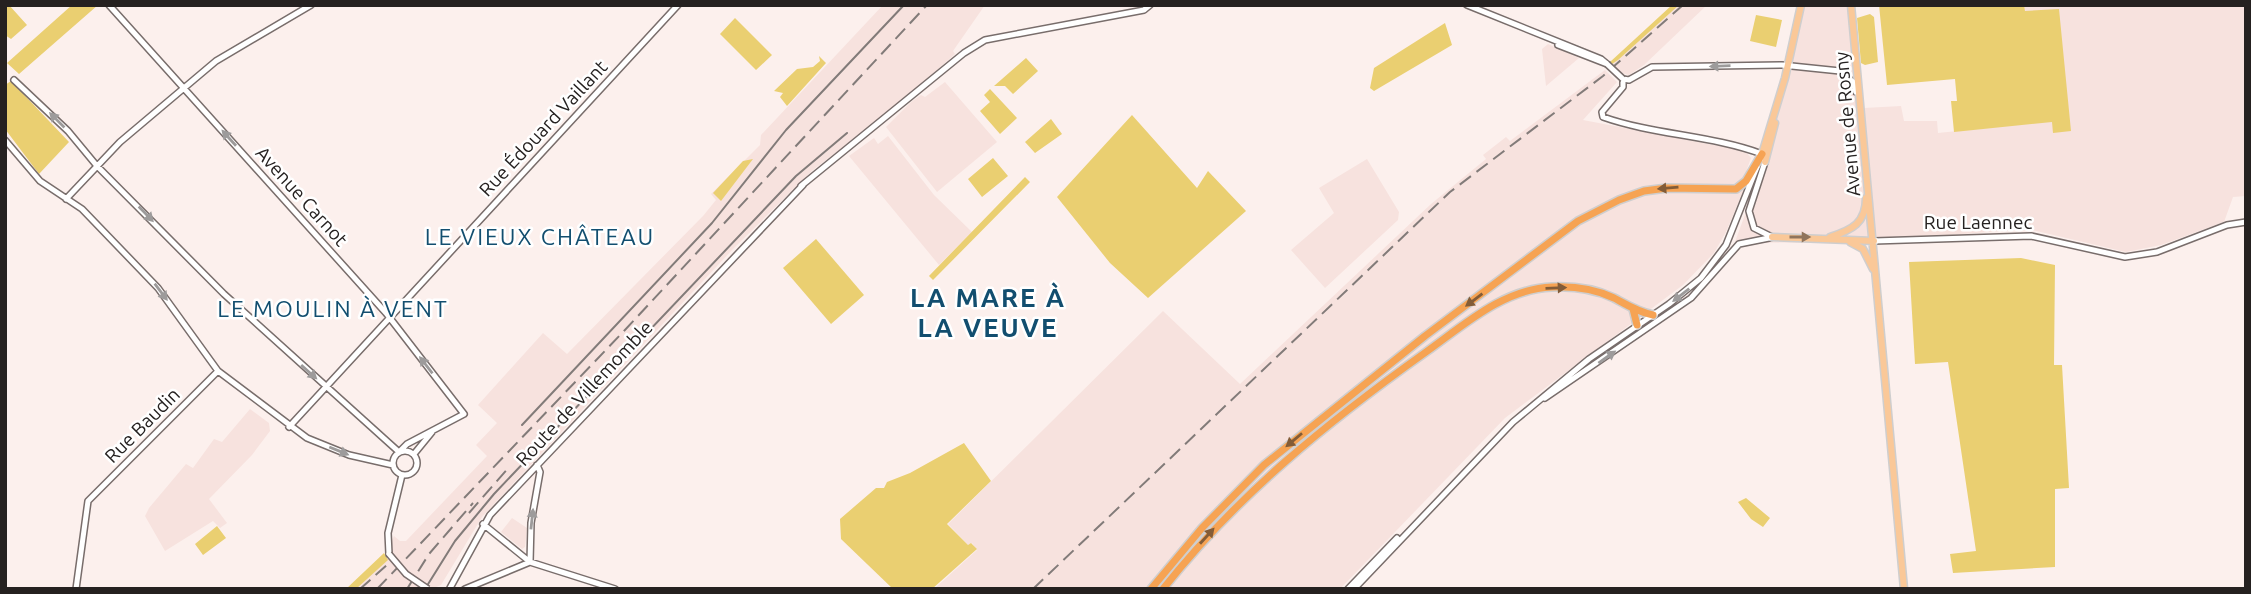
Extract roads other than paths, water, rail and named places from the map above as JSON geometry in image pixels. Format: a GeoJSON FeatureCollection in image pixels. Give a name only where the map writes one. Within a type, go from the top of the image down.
{"type":"FeatureCollection","features":[{"type":"Feature","properties":{"kind":"highway"},"geometry":{"type":"LineString","coordinates":[[1152,589],[1202,528],[1264,465],[1425,336],[1578,221],[1619,200],[1644,191],[1667,188],[1736,189],[1746,181],[1762,154]]}},
{"type":"Feature","properties":{"kind":"highway"},"geometry":{"type":"LineString","coordinates":[[1163,589],[1210,533],[1277,467],[1391,377],[1491,307],[1530,290],[1551,287],[1595,291],[1633,309],[1653,315]]}},
{"type":"Feature","properties":{"kind":"highway"},"geometry":{"type":"LineString","coordinates":[[1633,309],[1637,325]]}},
{"type":"Feature","properties":{"kind":"main road"},"geometry":{"type":"LineString","coordinates":[[1762,154],[1785,78],[1801,5]]}},
{"type":"Feature","properties":{"kind":"main road","name":"Avenue de Rosny"},"geometry":{"type":"LineString","coordinates":[[1851,5],[1904,589]]}},
{"type":"Feature","properties":{"kind":"main road"},"geometry":{"type":"LineString","coordinates":[[1765,162],[1782,96],[1781,90]]}},
{"type":"Feature","properties":{"kind":"main road","name":"Rue Laennec"},"geometry":{"type":"LineString","coordinates":[[1828,237],[1853,229],[1863,215],[1866,173]]}},
{"type":"Feature","properties":{"kind":"main road","name":"Rue Laennec"},"geometry":{"type":"LineString","coordinates":[[1772,237],[1828,237],[1874,241]]}},
{"type":"Feature","properties":{"kind":"main road","name":"Rue Laennec"},"geometry":{"type":"LineString","coordinates":[[1828,237],[1834,241],[1852,242],[1868,255]]}},
{"type":"Feature","properties":{"kind":"main road"},"geometry":{"type":"LineString","coordinates":[[1874,241],[1868,255],[1876,273]]}},
{"type":"Feature","properties":{"kind":"street","name":"Avenue Carnot"},"geometry":{"type":"LineString","coordinates":[[109,5],[389,317],[464,414],[434,430]]}},
{"type":"Feature","properties":{"kind":"street"},"geometry":{"type":"LineString","coordinates":[[66,199],[120,142],[216,61],[311,5]]}},
{"type":"Feature","properties":{"kind":"street","name":"Rue Édouard Vaillant"},"geometry":{"type":"LineString","coordinates":[[289,426],[678,5]]}},
{"type":"Feature","properties":{"kind":"street","name":"Route de Villemomble"},"geometry":{"type":"LineString","coordinates":[[449,589],[483,524],[757,230],[800,191],[803,185],[980,43],[1144,10],[1150,5]]}},
{"type":"Feature","properties":{"kind":"street"},"geometry":{"type":"LineString","coordinates":[[1467,5],[1582,56],[1607,64],[1623,79],[1629,80],[1652,67],[1806,67],[1845,73],[1855,86],[1859,106]]}},
{"type":"Feature","properties":{"kind":"street"},"geometry":{"type":"LineString","coordinates":[[1785,78],[1806,67]]}},
{"type":"Feature","properties":{"kind":"street"},"geometry":{"type":"LineString","coordinates":[[1623,79],[1623,87],[1610,102],[1610,116],[1762,154]]}},
{"type":"Feature","properties":{"kind":"street"},"geometry":{"type":"LineString","coordinates":[[14,80],[68,131],[97,166],[224,295],[399,452],[414,454]]}},
{"type":"Feature","properties":{"kind":"street"},"geometry":{"type":"LineString","coordinates":[[5,139],[40,181],[95,221],[158,288],[218,370],[307,438],[349,455],[393,465],[402,475]]}},
{"type":"Feature","properties":{"kind":"street"},"geometry":{"type":"LineString","coordinates":[[1762,154],[1765,162],[1749,211],[1754,228],[1772,237]]}},
{"type":"Feature","properties":{"kind":"street"},"geometry":{"type":"LineString","coordinates":[[1355,588],[1513,422],[1589,359],[1692,287],[1716,260],[1731,233],[1762,154]]}},
{"type":"Feature","properties":{"kind":"street","name":"Rue Laennec"},"geometry":{"type":"LineString","coordinates":[[1874,241],[2031,236],[2125,257],[2157,252],[2227,225],[2246,222]]}},
{"type":"Feature","properties":{"kind":"street"},"geometry":{"type":"LineString","coordinates":[[1531,407],[1673,312],[1705,286],[1734,248],[1750,240],[1772,237]]}},
{"type":"Feature","properties":{"kind":"street"},"geometry":{"type":"LineString","coordinates":[[1653,315],[1673,312]]}},
{"type":"Feature","properties":{"kind":"street","name":"Rue Baudin"},"geometry":{"type":"LineString","coordinates":[[76,589],[88,501],[218,370]]}},
{"type":"Feature","properties":{"kind":"street"},"geometry":{"type":"LineString","coordinates":[[393,465],[399,452],[407,444],[434,430]]}},
{"type":"Feature","properties":{"kind":"street"},"geometry":{"type":"LineString","coordinates":[[414,454],[434,430]]}},
{"type":"Feature","properties":{"kind":"street"},"geometry":{"type":"LineString","coordinates":[[402,475],[415,470],[417,463],[414,454]]}},
{"type":"Feature","properties":{"kind":"street"},"geometry":{"type":"LineString","coordinates":[[530,562],[531,523],[540,472],[537,465]]}},
{"type":"Feature","properties":{"kind":"street"},"geometry":{"type":"LineString","coordinates":[[402,475],[388,533],[390,554],[406,574],[428,589]]}},
{"type":"Feature","properties":{"kind":"street"},"geometry":{"type":"LineString","coordinates":[[483,524],[530,562],[615,589]]}},
{"type":"Feature","properties":{"kind":"street"},"geometry":{"type":"LineString","coordinates":[[1348,589],[1408,530]]}},
{"type":"Feature","properties":{"kind":"street"},"geometry":{"type":"LineString","coordinates":[[1355,588],[1374,566],[1375,561]]}},
{"type":"Feature","properties":{"kind":"street"},"geometry":{"type":"LineString","coordinates":[[465,589],[530,562]]}},
{"type":"Feature","properties":{"kind":"tram line"},"geometry":{"type":"LineString","coordinates":[[522,425],[712,223],[786,130],[904,5]]}},
{"type":"Feature","properties":{"kind":"tram line"},"geometry":{"type":"LineString","coordinates":[[425,589],[455,541],[494,494],[796,176],[847,133]]}},
{"type":"Feature","properties":{"kind":"railway"},"geometry":{"type":"LineString","coordinates":[[377,589],[624,331],[927,5]]}},
{"type":"Feature","properties":{"kind":"railway"},"geometry":{"type":"LineString","coordinates":[[1033,589],[1450,192],[1603,76],[1683,5]]}},
{"type":"Feature","properties":{"kind":"railway"},"geometry":{"type":"LineString","coordinates":[[469,513],[510,466]]}},
{"type":"Feature","properties":{"kind":"railway"},"geometry":{"type":"LineString","coordinates":[[407,589],[429,554],[473,503]]}},
{"type":"Feature","properties":{"kind":"railway"},"geometry":{"type":"LineString","coordinates":[[360,589],[389,563]]}},
{"type":"Feature","properties":{"kind":"district","name":"LE VIEUX CHÂTEAU"},"geometry":{"type":"Point","coordinates":[540,236]}},
{"type":"Feature","properties":{"kind":"district","name":"LE MOULIN À VENT"},"geometry":{"type":"Point","coordinates":[333,308]}},
{"type":"Feature","properties":{"kind":"district","name":"LA MARE À LA VEUVE"},"geometry":{"type":"Point","coordinates":[988,312]}}]}
